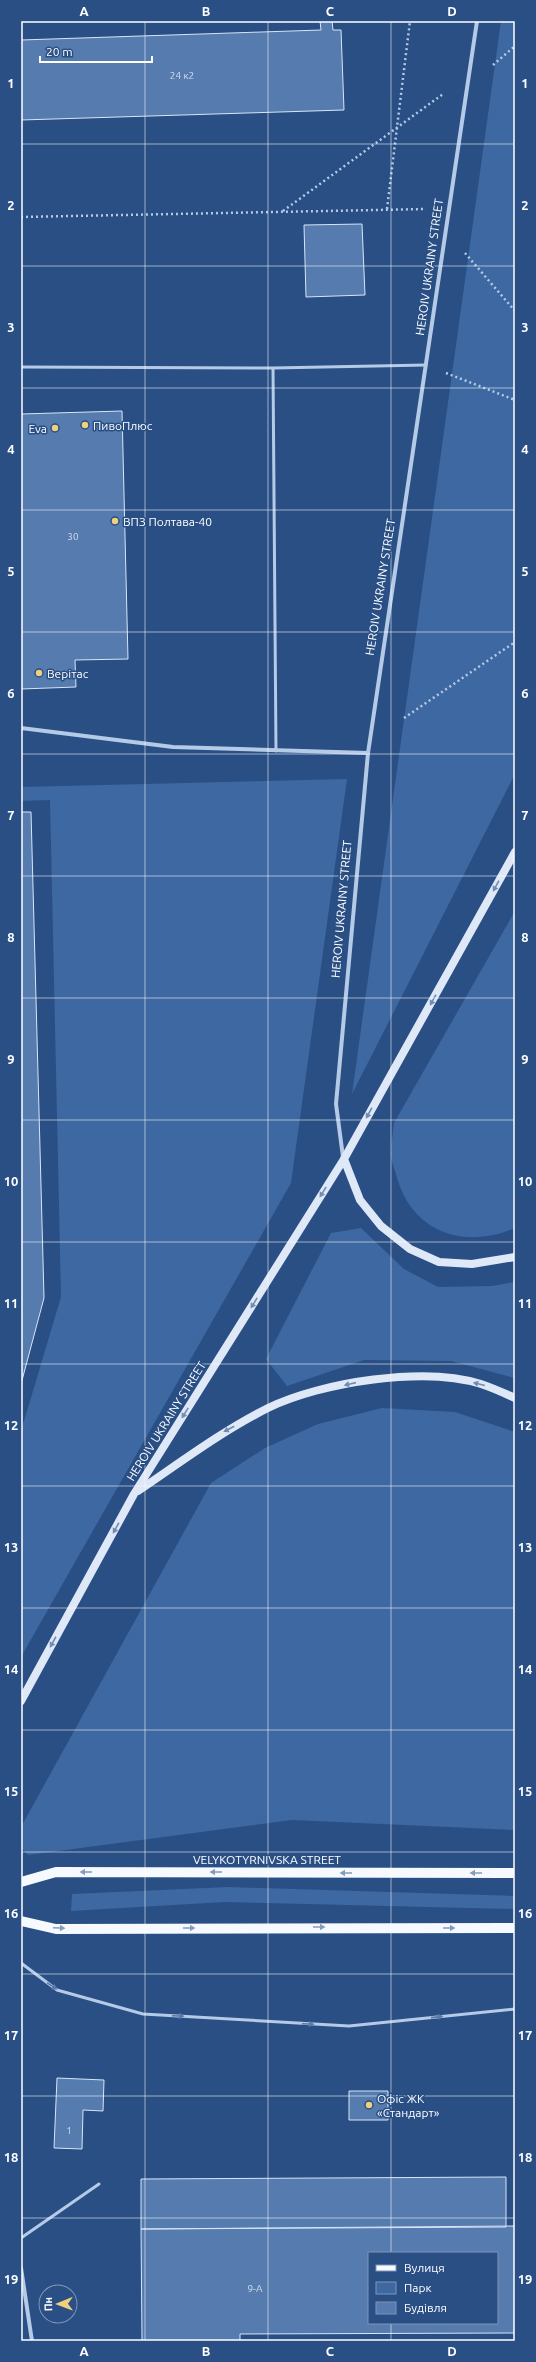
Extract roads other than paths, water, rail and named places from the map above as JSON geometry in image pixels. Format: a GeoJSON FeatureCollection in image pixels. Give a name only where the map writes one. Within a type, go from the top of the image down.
{"type":"FeatureCollection","features":[{"type":"Feature","properties":{"kind":"main road","name":"HEROIV UKRAINY STREET"},"geometry":{"type":"LineString","coordinates":[[21,1701],[134,1494],[344,1159],[515,852]]}},
{"type":"Feature","properties":{"kind":"main road"},"geometry":{"type":"LineString","coordinates":[[344,1159],[360,1200],[381,1226],[410,1249],[439,1262],[472,1264],[515,1257]]}},
{"type":"Feature","properties":{"kind":"main road"},"geometry":{"type":"LineString","coordinates":[[134,1494],[221,1433],[270,1407],[312,1392],[372,1378],[433,1376],[480,1384],[515,1398]]}},
{"type":"Feature","properties":{"kind":"main road","name":"VELYKOTYRNIVSKA STREET"},"geometry":{"type":"LineString","coordinates":[[21,1882],[56,1872],[515,1873]]}},
{"type":"Feature","properties":{"kind":"main road"},"geometry":{"type":"LineString","coordinates":[[21,1921],[56,1929],[515,1928]]}},
{"type":"Feature","properties":{"kind":"street","name":"HEROIV UKRAINY STREET"},"geometry":{"type":"LineString","coordinates":[[344,1159],[336,1104],[368,753],[477,21]]}},
{"type":"Feature","properties":{"kind":"street"},"geometry":{"type":"LineString","coordinates":[[21,728],[173,747],[368,753]]}},
{"type":"Feature","properties":{"kind":"street"},"geometry":{"type":"LineString","coordinates":[[21,2268],[32,2341]]}},
{"type":"Feature","properties":{"kind":"lane"},"geometry":{"type":"LineString","coordinates":[[21,367],[273,368],[426,365]]}},
{"type":"Feature","properties":{"kind":"lane"},"geometry":{"type":"LineString","coordinates":[[273,368],[276,751]]}},
{"type":"Feature","properties":{"kind":"lane"},"geometry":{"type":"LineString","coordinates":[[21,1963],[57,1990],[143,2014],[349,2026],[515,2010]]}},
{"type":"Feature","properties":{"kind":"lane"},"geometry":{"type":"LineString","coordinates":[[21,2238],[99,2184]]}},
{"type":"Feature","properties":{"kind":"place","name":"ПивоПлюс"},"geometry":{"type":"Point","coordinates":[85,425]}},
{"type":"Feature","properties":{"kind":"place","name":"Eva"},"geometry":{"type":"Point","coordinates":[55,428]}},
{"type":"Feature","properties":{"kind":"place","name":"ВПЗ Полтава-40"},"geometry":{"type":"Point","coordinates":[115,521]}},
{"type":"Feature","properties":{"kind":"place","name":"Верітас"},"geometry":{"type":"Point","coordinates":[39,673]}},
{"type":"Feature","properties":{"kind":"place","name":"Офіс ЖК «Стандарт»"},"geometry":{"type":"Point","coordinates":[369,2105]}}]}
